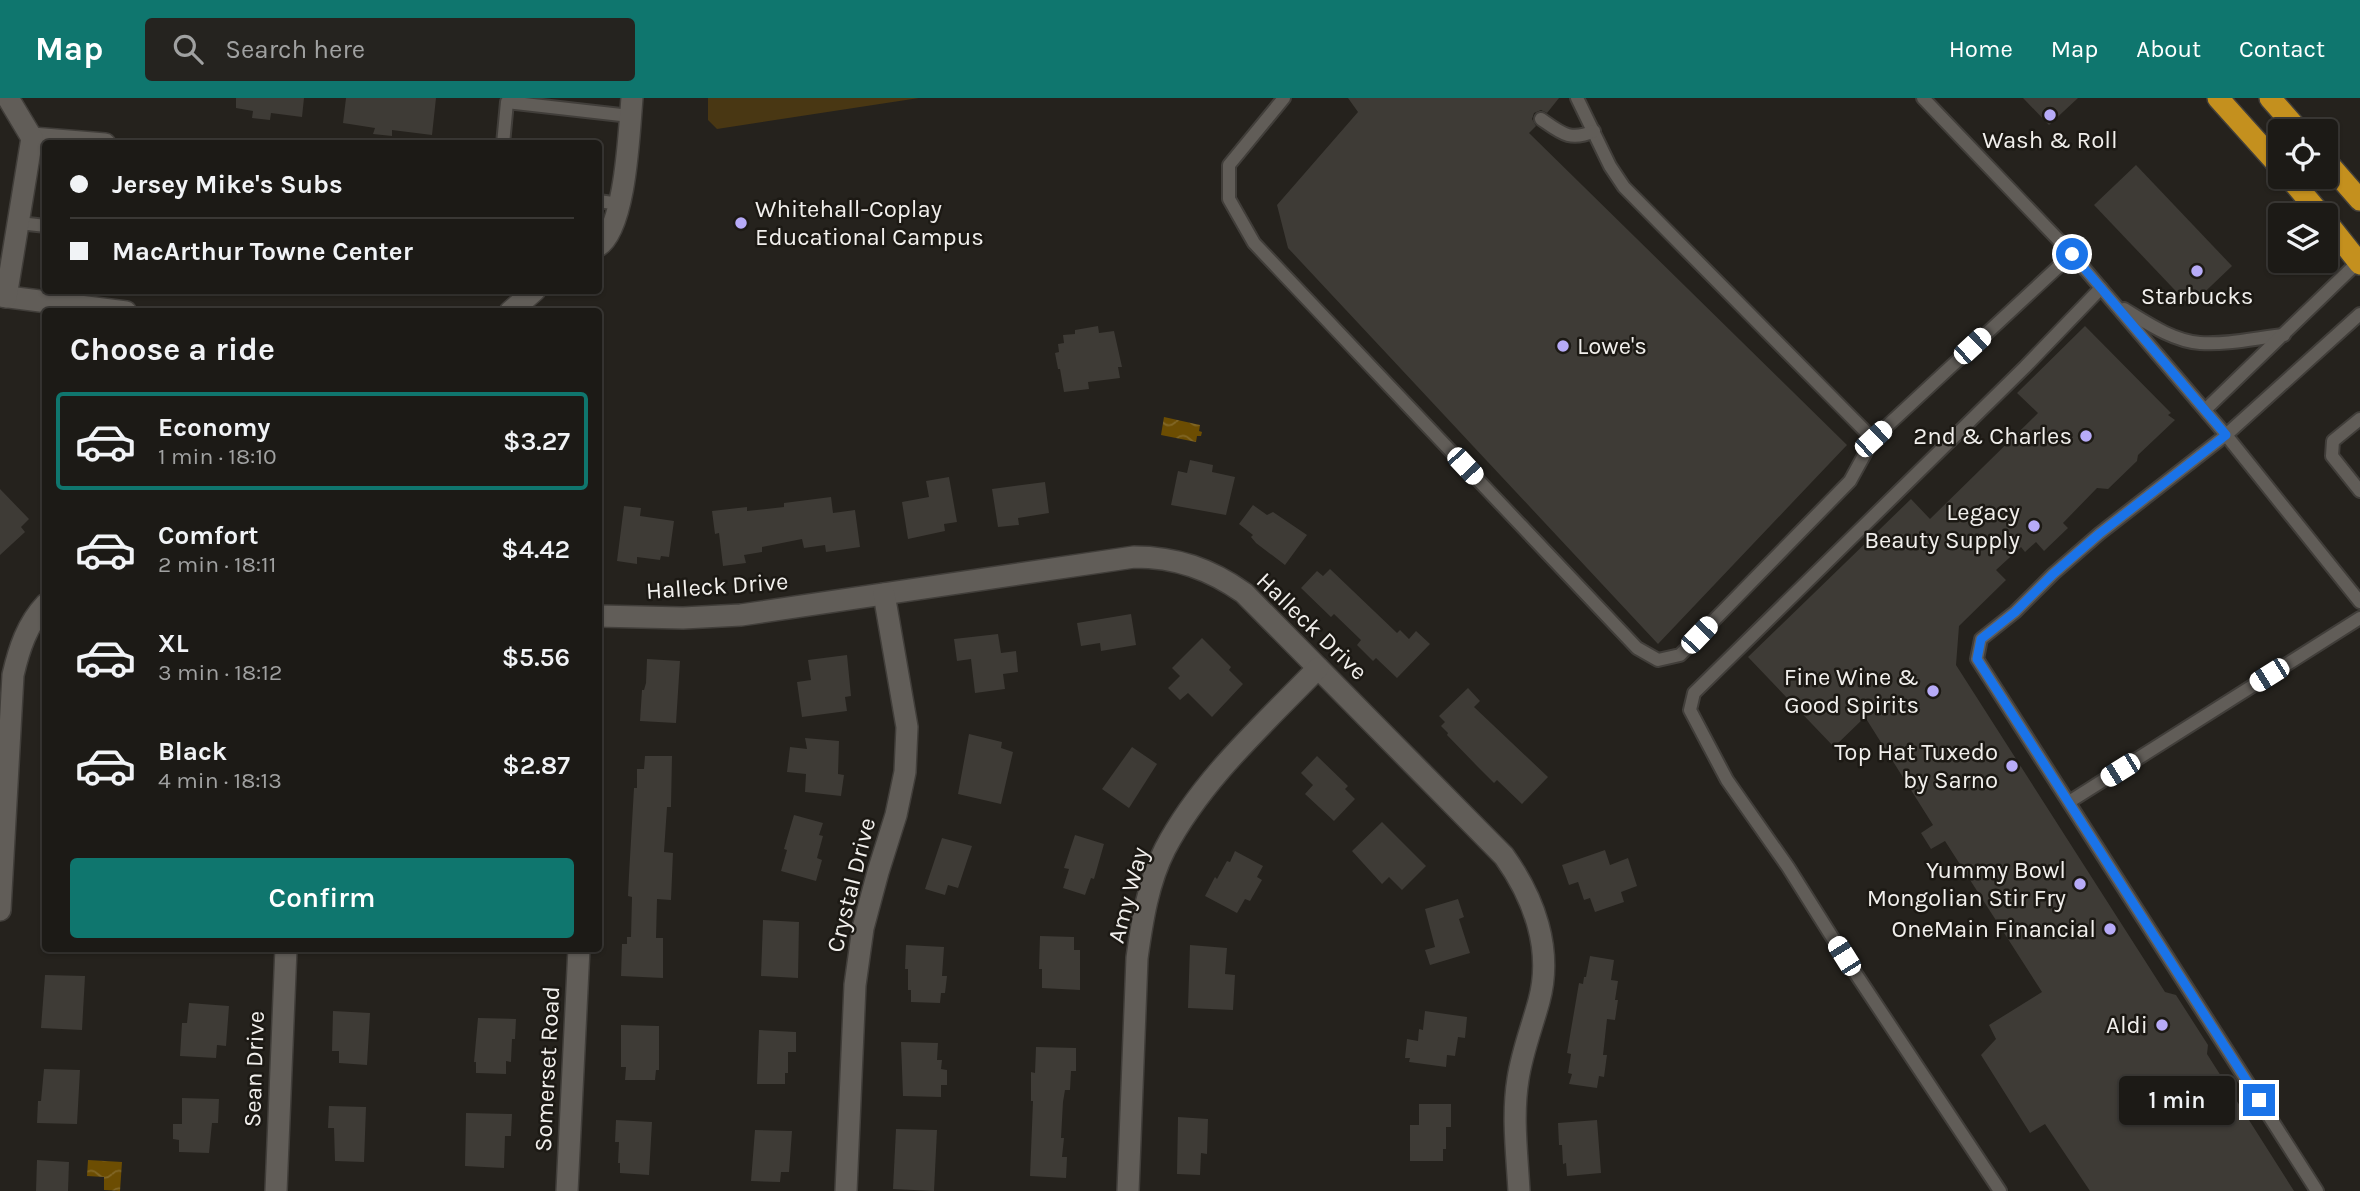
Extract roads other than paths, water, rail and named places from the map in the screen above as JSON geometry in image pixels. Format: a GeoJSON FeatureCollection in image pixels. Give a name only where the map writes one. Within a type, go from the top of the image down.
{"type":"FeatureCollection","features":[{"type":"Feature","properties":{"kind":"highway"},"geometry":{"type":"LineString","coordinates":[[2218,98],[2268,154]]}},
{"type":"Feature","properties":{"kind":"highway"},"geometry":{"type":"LineString","coordinates":[[2270,98],[2288,119]]}},
{"type":"Feature","properties":{"kind":"highway"},"geometry":{"type":"LineString","coordinates":[[2350,181],[2360,200]]}},
{"type":"Feature","properties":{"kind":"highway"},"geometry":{"type":"LineString","coordinates":[[2299,189],[2311,203]]}},
{"type":"Feature","properties":{"kind":"highway"},"geometry":{"type":"LineString","coordinates":[[2338,236],[2359,263]]}},
{"type":"Feature","properties":{"kind":"street"},"geometry":{"type":"LineString","coordinates":[[8,98],[32,138],[19,223],[3,297],[93,308]]}},
{"type":"Feature","properties":{"kind":"street"},"geometry":{"type":"LineString","coordinates":[[602,244],[620,210],[631,107]]}},
{"type":"Feature","properties":{"kind":"street"},"geometry":{"type":"LineString","coordinates":[[32,138],[56,140]]}},
{"type":"Feature","properties":{"kind":"street"},"geometry":{"type":"LineString","coordinates":[[514,308],[530,294]]}},
{"type":"Feature","properties":{"kind":"street","name":"Halleck Drive"},"geometry":{"type":"LineString","coordinates":[[602,616],[683,618],[741,615],[1134,557],[1177,561],[1203,569],[1226,581],[1244,593],[1504,856],[1520,878],[1536,914],[1543,945],[1544,972],[1540,999],[1518,1078],[1515,1108],[1519,1191]]}},
{"type":"Feature","properties":{"kind":"street","name":"Crystal Drive"},"geometry":{"type":"LineString","coordinates":[[846,1191],[855,985],[863,928],[896,815],[905,772],[907,727],[884,594]]}},
{"type":"Feature","properties":{"kind":"street"},"geometry":{"type":"LineString","coordinates":[[0,910],[13,675],[18,652],[29,627],[42,609]]}},
{"type":"Feature","properties":{"kind":"street","name":"Amy Way"},"geometry":{"type":"LineString","coordinates":[[1128,1191],[1137,958],[1142,921],[1156,873],[1165,850],[1189,810],[1218,772],[1318,668]]}},
{"type":"Feature","properties":{"kind":"street","name":"Sean Drive"},"geometry":{"type":"LineString","coordinates":[[276,1191],[286,952]]}},
{"type":"Feature","properties":{"kind":"street","name":"Somerset Road"},"geometry":{"type":"LineString","coordinates":[[567,1191],[579,952]]}},
{"type":"Feature","properties":{"kind":"lane"},"geometry":{"type":"LineString","coordinates":[[1284,98],[1229,165],[1228,200],[1254,243],[1637,648],[1658,660],[1681,655],[1850,481],[1873,439],[2072,254]]}},
{"type":"Feature","properties":{"kind":"lane"},"geometry":{"type":"LineString","coordinates":[[1577,98],[1610,166],[1624,187],[1873,439]]}},
{"type":"Feature","properties":{"kind":"lane"},"geometry":{"type":"LineString","coordinates":[[1923,98],[2072,254],[2226,435],[2360,602]]}},
{"type":"Feature","properties":{"kind":"lane"},"geometry":{"type":"LineString","coordinates":[[503,140],[507,102],[631,107]]}},
{"type":"Feature","properties":{"kind":"lane"},"geometry":{"type":"LineString","coordinates":[[1541,119],[1561,133],[1579,137],[1594,131]]}},
{"type":"Feature","properties":{"kind":"lane"},"geometry":{"type":"LineString","coordinates":[[602,202],[620,204]]}},
{"type":"Feature","properties":{"kind":"lane"},"geometry":{"type":"LineString","coordinates":[[19,223],[42,226]]}},
{"type":"Feature","properties":{"kind":"lane"},"geometry":{"type":"LineString","coordinates":[[2205,410],[2359,263]]}},
{"type":"Feature","properties":{"kind":"lane"},"geometry":{"type":"LineString","coordinates":[[2000,1191],[1788,867],[1727,780],[1690,710],[1694,693],[2025,367],[2101,288]]}},
{"type":"Feature","properties":{"kind":"lane"},"geometry":{"type":"LineString","coordinates":[[2115,304],[2165,332],[2198,343],[2230,343],[2284,335]]}},
{"type":"Feature","properties":{"kind":"lane"},"geometry":{"type":"LineString","coordinates":[[2317,1191],[1977,659],[1981,639],[2015,612],[2053,574],[2099,534],[2226,435],[2360,314]]}},
{"type":"Feature","properties":{"kind":"lane"},"geometry":{"type":"LineString","coordinates":[[2360,419],[2333,441],[2332,456],[2360,491]]}},
{"type":"Feature","properties":{"kind":"lane"},"geometry":{"type":"LineString","coordinates":[[2068,802],[2360,618]]}},
{"type":"Feature","properties":{"kind":"water"},"geometry":{"type":"Polygon","coordinates":[[[1164,417],[1200,425],[1201,436],[1197,436],[1196,442],[1161,435],[1164,417]]]}},
{"type":"Feature","properties":{"kind":"water"},"geometry":{"type":"Polygon","coordinates":[[[88,1160],[122,1162],[120,1191],[104,1190],[104,1177],[87,1176],[88,1160]]]}},
{"type":"Feature","properties":{"kind":"place","name":"Wash & Roll"},"geometry":{"type":"Point","coordinates":[2050,115]}},
{"type":"Feature","properties":{"kind":"place","name":"Whitehall-Coplay Educational Campus"},"geometry":{"type":"Point","coordinates":[741,223]}},
{"type":"Feature","properties":{"kind":"place","name":"Starbucks"},"geometry":{"type":"Point","coordinates":[2197,271]}},
{"type":"Feature","properties":{"kind":"place","name":"Lowe's"},"geometry":{"type":"Point","coordinates":[1563,346]}},
{"type":"Feature","properties":{"kind":"place","name":"2nd & Charles"},"geometry":{"type":"Point","coordinates":[2086,436]}},
{"type":"Feature","properties":{"kind":"place","name":"Legacy Beauty Supply"},"geometry":{"type":"Point","coordinates":[2034,526]}},
{"type":"Feature","properties":{"kind":"place","name":"Fine Wine & Good Spirits"},"geometry":{"type":"Point","coordinates":[1933,691]}},
{"type":"Feature","properties":{"kind":"place","name":"Top Hat Tuxedo by Sarno"},"geometry":{"type":"Point","coordinates":[2012,766]}},
{"type":"Feature","properties":{"kind":"place","name":"Yummy Bowl Mongolian Stir Fry"},"geometry":{"type":"Point","coordinates":[2080,884]}},
{"type":"Feature","properties":{"kind":"place","name":"OneMain Financial"},"geometry":{"type":"Point","coordinates":[2110,929]}},
{"type":"Feature","properties":{"kind":"place","name":"Aldi"},"geometry":{"type":"Point","coordinates":[2162,1025]}}]}
